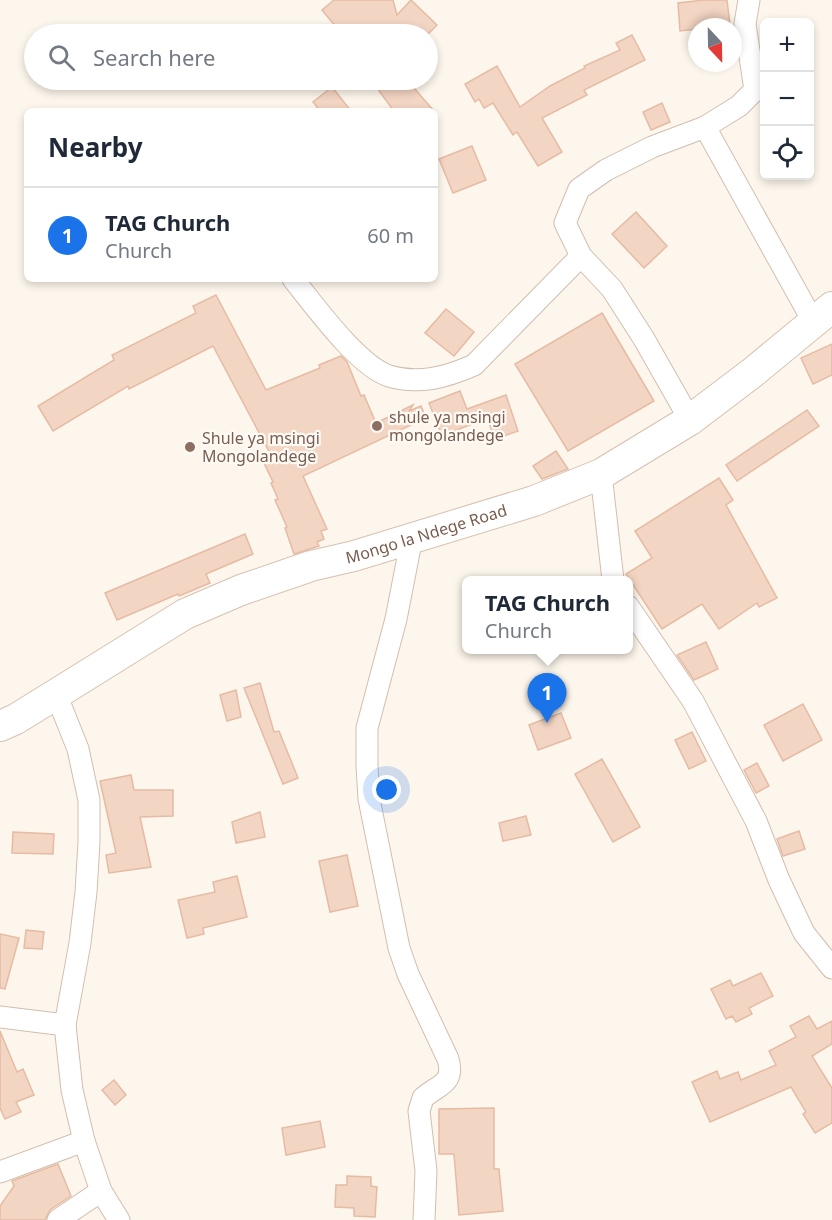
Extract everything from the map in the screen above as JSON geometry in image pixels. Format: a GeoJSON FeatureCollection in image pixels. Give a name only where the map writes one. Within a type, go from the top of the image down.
{"type":"FeatureCollection","features":[{"type":"Feature","properties":{"kind":"street"},"geometry":{"type":"LineString","coordinates":[[690,420],[644,339],[612,289],[581,256],[565,223],[579,189],[606,170],[652,147],[705,127],[739,106],[755,90],[745,24],[749,0]]}},
{"type":"Feature","properties":{"kind":"street"},"geometry":{"type":"LineString","coordinates":[[705,127],[823,315]]}},
{"type":"Feature","properties":{"kind":"street"},"geometry":{"type":"LineString","coordinates":[[295,282],[333,329],[374,369],[390,376],[426,380],[452,375],[474,365],[581,256]]}},
{"type":"Feature","properties":{"kind":"street","name":"Mongo la Ndege Road"},"geometry":{"type":"LineString","coordinates":[[0,726],[16,719],[135,647],[185,614],[241,590],[311,566],[354,556],[534,501],[601,474],[690,420],[823,315]]}},
{"type":"Feature","properties":{"kind":"street"},"geometry":{"type":"LineString","coordinates":[[601,474],[613,576]]}},
{"type":"Feature","properties":{"kind":"street"},"geometry":{"type":"LineString","coordinates":[[412,537],[396,619],[367,728],[367,766],[369,799],[399,948],[408,974],[452,1071],[448,1081],[423,1098],[419,1111],[426,1171],[424,1220]]}},
{"type":"Feature","properties":{"kind":"street"},"geometry":{"type":"LineString","coordinates":[[633,613],[693,701],[756,821],[779,880],[804,933],[832,968]]}},
{"type":"Feature","properties":{"kind":"street"},"geometry":{"type":"LineString","coordinates":[[56,694],[78,749],[89,800],[86,892],[80,943],[65,1025],[72,1090],[84,1141],[101,1191],[119,1220]]}},
{"type":"Feature","properties":{"kind":"street"},"geometry":{"type":"LineString","coordinates":[[0,1017],[65,1025]]}},
{"type":"Feature","properties":{"kind":"street"},"geometry":{"type":"LineString","coordinates":[[0,1172],[84,1141]]}},
{"type":"Feature","properties":{"kind":"street"},"geometry":{"type":"LineString","coordinates":[[58,1220],[101,1191]]}},
{"type":"Feature","properties":{"kind":"building"},"geometry":{"type":"Polygon","coordinates":[[[334,0],[393,0],[397,15],[411,0],[436,24],[334,24],[322,10],[334,0]]]}},
{"type":"Feature","properties":{"kind":"building"},"geometry":{"type":"Polygon","coordinates":[[[727,0],[729,18],[688,18],[688,30],[680,31],[678,3],[727,0]]]}},
{"type":"Feature","properties":{"kind":"building"},"geometry":{"type":"Polygon","coordinates":[[[632,35],[645,60],[584,90],[587,95],[542,118],[562,152],[538,166],[517,132],[513,135],[493,103],[484,108],[479,99],[475,102],[465,84],[497,66],[520,107],[550,86],[585,68],[584,66],[620,50],[616,43],[632,35]]]}},
{"type":"Feature","properties":{"kind":"building"},"geometry":{"type":"Polygon","coordinates":[[[328,90],[334,90],[349,108],[318,108],[313,102],[328,90]]]}},
{"type":"Feature","properties":{"kind":"building"},"geometry":{"type":"Polygon","coordinates":[[[416,90],[431,108],[392,108],[379,91],[416,90]]]}},
{"type":"Feature","properties":{"kind":"building"},"geometry":{"type":"Polygon","coordinates":[[[662,103],[670,122],[651,130],[643,112],[662,103]]]}},
{"type":"Feature","properties":{"kind":"building"},"geometry":{"type":"Polygon","coordinates":[[[472,146],[486,180],[453,193],[439,159],[472,146]]]}},
{"type":"Feature","properties":{"kind":"building"},"geometry":{"type":"Polygon","coordinates":[[[636,212],[667,246],[644,268],[612,234],[636,212]]]}},
{"type":"Feature","properties":{"kind":"building"},"geometry":{"type":"Polygon","coordinates":[[[216,295],[266,390],[320,368],[319,365],[341,356],[347,362],[361,396],[364,395],[376,423],[413,405],[409,411],[421,406],[426,418],[303,476],[327,529],[321,531],[324,539],[317,542],[319,546],[294,554],[285,528],[287,527],[275,500],[278,499],[271,483],[273,482],[264,463],[273,459],[213,346],[129,389],[128,386],[53,431],[38,406],[114,360],[112,355],[196,313],[193,306],[216,295]]]}},
{"type":"Feature","properties":{"kind":"building"},"geometry":{"type":"Polygon","coordinates":[[[446,309],[474,332],[454,356],[425,333],[446,309]]]}},
{"type":"Feature","properties":{"kind":"building"},"geometry":{"type":"Polygon","coordinates":[[[602,313],[654,401],[568,451],[515,364],[602,313]]]}},
{"type":"Feature","properties":{"kind":"building"},"geometry":{"type":"Polygon","coordinates":[[[832,344],[832,375],[813,384],[801,358],[832,344]]]}},
{"type":"Feature","properties":{"kind":"building"},"geometry":{"type":"Polygon","coordinates":[[[460,391],[467,409],[506,395],[518,431],[495,439],[487,418],[442,436],[429,403],[460,391]]]}},
{"type":"Feature","properties":{"kind":"building"},"geometry":{"type":"Polygon","coordinates":[[[807,410],[819,426],[737,481],[726,465],[807,410]]]}},
{"type":"Feature","properties":{"kind":"building"},"geometry":{"type":"Polygon","coordinates":[[[556,451],[568,469],[542,479],[533,466],[556,451]]]}},
{"type":"Feature","properties":{"kind":"building"},"geometry":{"type":"Polygon","coordinates":[[[719,478],[733,500],[726,505],[777,598],[759,607],[757,603],[719,629],[702,604],[662,629],[633,585],[633,576],[626,574],[652,558],[635,531],[719,478]]]}},
{"type":"Feature","properties":{"kind":"building"},"geometry":{"type":"Polygon","coordinates":[[[245,534],[253,554],[206,574],[210,583],[117,620],[105,593],[245,534]]]}},
{"type":"Feature","properties":{"kind":"building"},"geometry":{"type":"Polygon","coordinates":[[[706,642],[718,669],[694,680],[677,655],[706,642]]]}},
{"type":"Feature","properties":{"kind":"building"},"geometry":{"type":"Polygon","coordinates":[[[260,683],[274,732],[279,731],[298,778],[283,784],[244,688],[260,683]]]}},
{"type":"Feature","properties":{"kind":"building"},"geometry":{"type":"Polygon","coordinates":[[[236,690],[241,717],[227,721],[220,695],[236,690]]]}},
{"type":"Feature","properties":{"kind":"building"},"geometry":{"type":"Polygon","coordinates":[[[803,704],[822,740],[783,761],[764,725],[803,704]]]}},
{"type":"Feature","properties":{"kind":"building"},"geometry":{"type":"Polygon","coordinates":[[[561,713],[571,738],[538,750],[529,725],[561,713]]]}},
{"type":"Feature","properties":{"kind":"building"},"geometry":{"type":"Polygon","coordinates":[[[692,732],[706,761],[689,769],[675,740],[692,732]]]}},
{"type":"Feature","properties":{"kind":"building"},"geometry":{"type":"Polygon","coordinates":[[[602,759],[640,827],[613,842],[575,774],[602,759]]]}},
{"type":"Feature","properties":{"kind":"building"},"geometry":{"type":"Polygon","coordinates":[[[757,763],[769,786],[756,793],[744,770],[757,763]]]}},
{"type":"Feature","properties":{"kind":"building"},"geometry":{"type":"Polygon","coordinates":[[[131,775],[134,790],[173,790],[173,816],[140,817],[151,867],[109,873],[106,855],[116,853],[100,781],[131,775]]]}},
{"type":"Feature","properties":{"kind":"building"},"geometry":{"type":"Polygon","coordinates":[[[260,812],[265,837],[236,843],[232,822],[260,812]]]}},
{"type":"Feature","properties":{"kind":"building"},"geometry":{"type":"Polygon","coordinates":[[[526,816],[531,835],[503,841],[499,823],[526,816]]]}},
{"type":"Feature","properties":{"kind":"building"},"geometry":{"type":"Polygon","coordinates":[[[799,831],[805,849],[783,856],[777,839],[799,831]]]}},
{"type":"Feature","properties":{"kind":"building"},"geometry":{"type":"Polygon","coordinates":[[[13,832],[54,834],[53,854],[12,853],[13,832]]]}},
{"type":"Feature","properties":{"kind":"building"},"geometry":{"type":"Polygon","coordinates":[[[347,855],[358,906],[330,912],[319,861],[347,855]]]}},
{"type":"Feature","properties":{"kind":"building"},"geometry":{"type":"Polygon","coordinates":[[[237,876],[247,917],[203,928],[204,934],[187,938],[178,900],[215,892],[213,882],[237,876]]]}},
{"type":"Feature","properties":{"kind":"building"},"geometry":{"type":"Polygon","coordinates":[[[26,930],[44,932],[42,949],[24,948],[26,930]]]}},
{"type":"Feature","properties":{"kind":"building"},"geometry":{"type":"Polygon","coordinates":[[[0,934],[19,938],[5,989],[0,988],[0,934]]]}},
{"type":"Feature","properties":{"kind":"building"},"geometry":{"type":"Polygon","coordinates":[[[761,973],[773,996],[749,1008],[752,1014],[736,1022],[732,1016],[726,1019],[711,989],[730,980],[733,986],[761,973]]]}},
{"type":"Feature","properties":{"kind":"building"},"geometry":{"type":"Polygon","coordinates":[[[809,1016],[817,1029],[832,1021],[832,1044],[812,1056],[832,1088],[832,1123],[815,1133],[803,1114],[806,1112],[791,1087],[710,1122],[692,1082],[717,1071],[720,1079],[738,1072],[741,1080],[776,1065],[769,1051],[796,1037],[790,1026],[809,1016]]]}},
{"type":"Feature","properties":{"kind":"building"},"geometry":{"type":"Polygon","coordinates":[[[0,1031],[17,1072],[23,1069],[34,1095],[16,1102],[21,1112],[5,1119],[0,1108],[0,1031]]]}},
{"type":"Feature","properties":{"kind":"building"},"geometry":{"type":"Polygon","coordinates":[[[114,1080],[126,1095],[115,1105],[102,1090],[114,1080]]]}},
{"type":"Feature","properties":{"kind":"building"},"geometry":{"type":"Polygon","coordinates":[[[494,1108],[494,1169],[499,1169],[503,1211],[459,1215],[454,1154],[439,1154],[439,1109],[494,1108]]]}},
{"type":"Feature","properties":{"kind":"building"},"geometry":{"type":"Polygon","coordinates":[[[320,1121],[325,1147],[286,1155],[282,1128],[320,1121]]]}},
{"type":"Feature","properties":{"kind":"building"},"geometry":{"type":"Polygon","coordinates":[[[58,1164],[71,1196],[50,1210],[45,1220],[0,1220],[0,1206],[14,1186],[12,1181],[58,1164]]]}},
{"type":"Feature","properties":{"kind":"building"},"geometry":{"type":"Polygon","coordinates":[[[347,1176],[371,1177],[371,1186],[377,1187],[375,1217],[354,1216],[354,1208],[335,1207],[336,1185],[347,1185],[347,1176]]]}},
{"type":"Feature","properties":{"kind":"place","name":"shule ya msingi mongolandege"},"geometry":{"type":"Point","coordinates":[377,426]}},
{"type":"Feature","properties":{"kind":"place","name":"Shule ya msingi Mongolandege"},"geometry":{"type":"Point","coordinates":[190,447]}},
{"type":"Feature","properties":{"kind":"place","name":"TAG Church"},"geometry":{"type":"Point","coordinates":[547,723]}}]}
